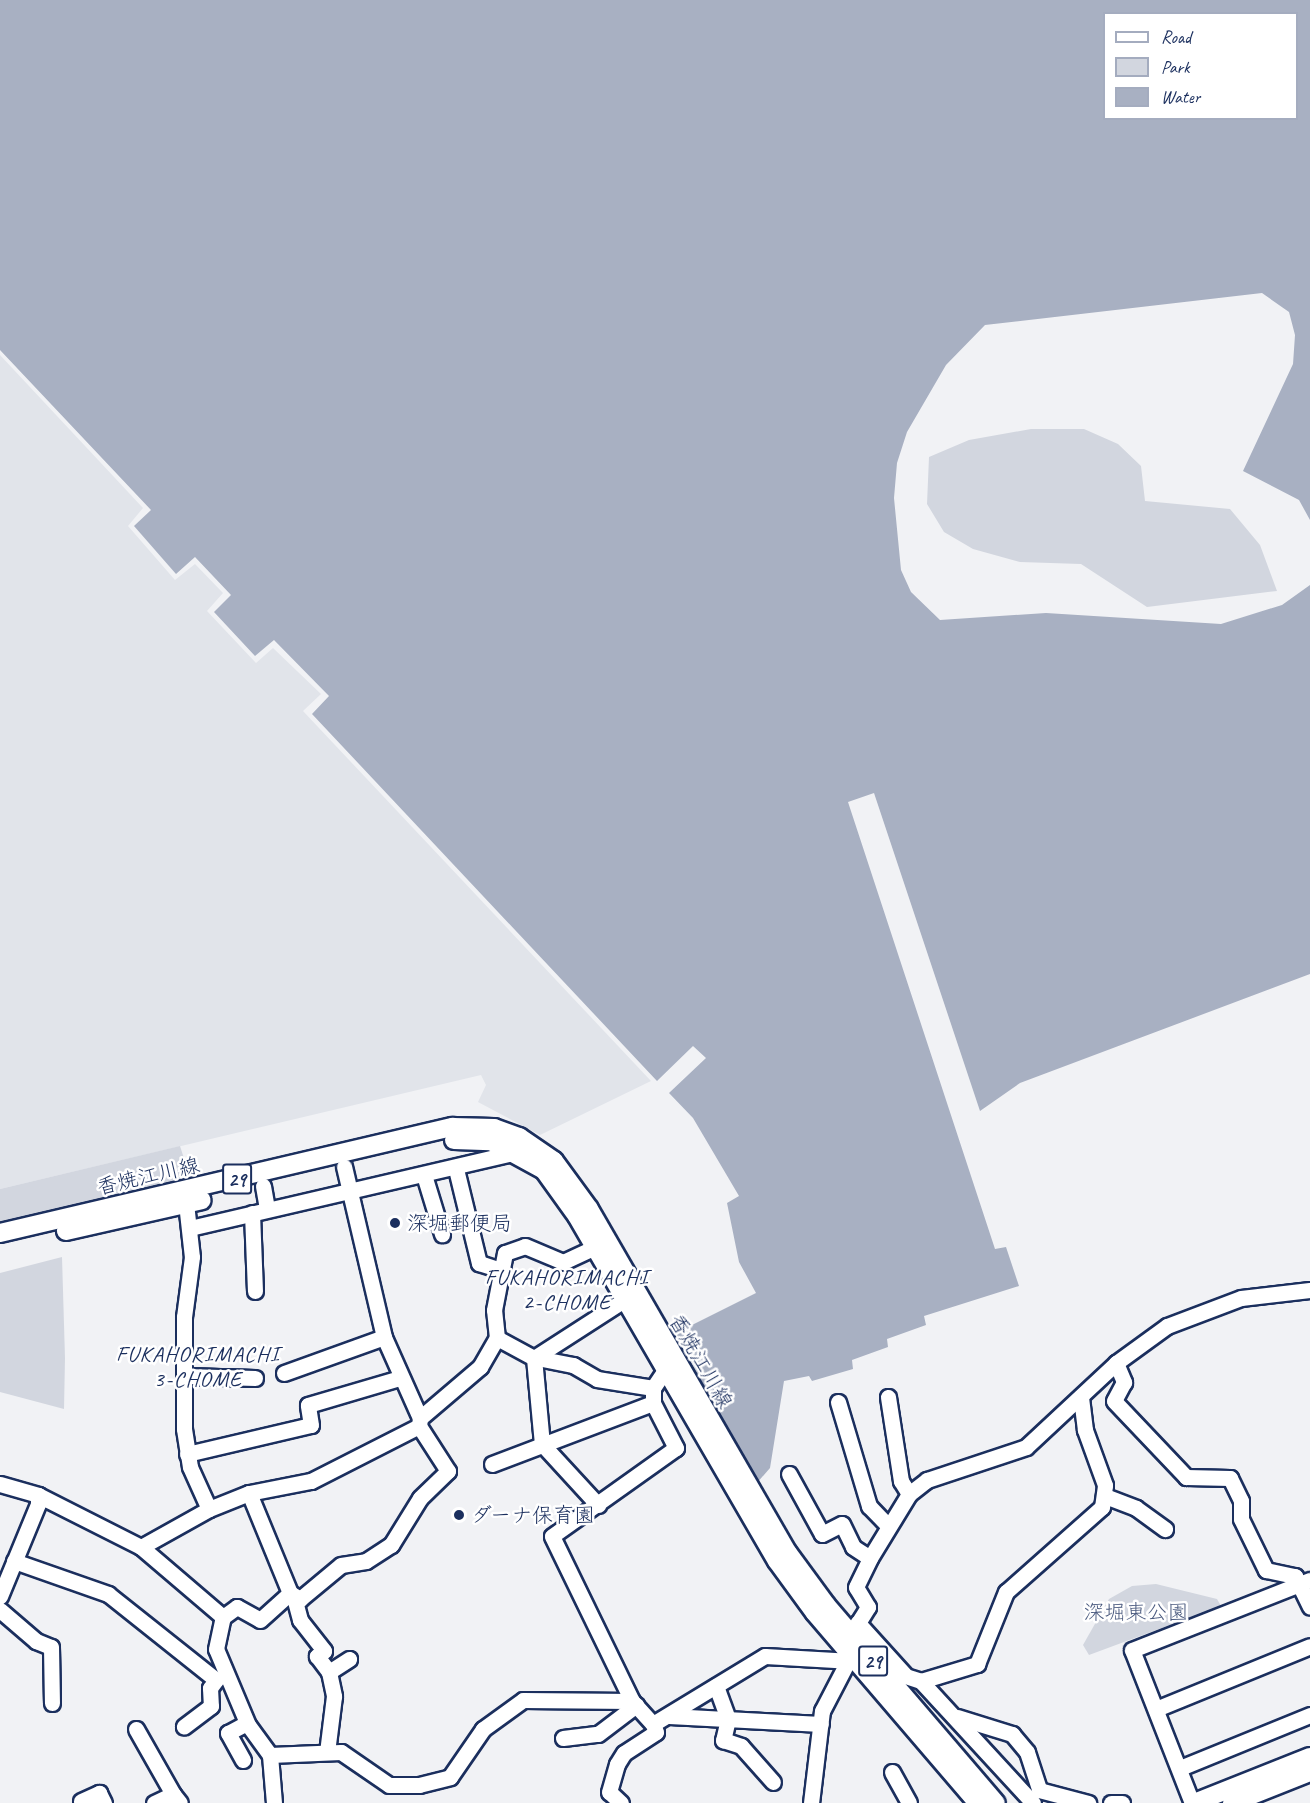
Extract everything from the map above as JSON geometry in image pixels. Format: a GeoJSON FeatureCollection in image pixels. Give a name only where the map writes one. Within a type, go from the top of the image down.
{"type":"FeatureCollection","features":[{"type":"Feature","properties":{"kind":"main road"},"geometry":{"type":"LineString","coordinates":[[474,1132],[529,1154]]}},
{"type":"Feature","properties":{"kind":"main road","name":"香焼江川線"},"geometry":{"type":"LineString","coordinates":[[0,1246],[186,1203],[344,1170],[474,1132]]}},
{"type":"Feature","properties":{"kind":"main road","name":"香焼江川線"},"geometry":{"type":"LineString","coordinates":[[0,1233],[474,1132]]}},
{"type":"Feature","properties":{"kind":"main road","name":"香焼江川線"},"geometry":{"type":"LineString","coordinates":[[529,1154],[560,1191],[595,1247],[665,1370],[719,1453]]}},
{"type":"Feature","properties":{"kind":"main road","name":"香焼江川線"},"geometry":{"type":"LineString","coordinates":[[529,1154],[589,1209],[719,1453],[815,1613],[978,1803]]}},
{"type":"Feature","properties":{"kind":"main road","name":"香焼江川線"},"geometry":{"type":"LineString","coordinates":[[755,1514],[826,1605],[996,1803]]}},
{"type":"Feature","properties":{"kind":"main road"},"geometry":{"type":"LineString","coordinates":[[1224,1800],[1310,1757]]}},
{"type":"Feature","properties":{"kind":"main road"},"geometry":{"type":"LineString","coordinates":[[1193,1803],[1224,1800],[1310,1772]]}},
{"type":"Feature","properties":{"kind":"street"},"geometry":{"type":"LineString","coordinates":[[190,1228],[267,1209],[529,1154]]}},
{"type":"Feature","properties":{"kind":"street"},"geometry":{"type":"LineString","coordinates":[[456,1169],[479,1263],[498,1269]]}},
{"type":"Feature","properties":{"kind":"street"},"geometry":{"type":"LineString","coordinates":[[274,1803],[270,1755],[247,1723],[216,1649],[223,1617],[237,1607],[260,1620],[341,1565],[366,1561],[384,1550],[420,1498],[448,1471],[419,1422],[384,1337],[344,1170]]}},
{"type":"Feature","properties":{"kind":"street"},"geometry":{"type":"LineString","coordinates":[[424,1175],[442,1234]]}},
{"type":"Feature","properties":{"kind":"street"},"geometry":{"type":"LineString","coordinates":[[263,1186],[267,1209]]}},
{"type":"Feature","properties":{"kind":"street"},"geometry":{"type":"LineString","coordinates":[[186,1203],[190,1228],[185,1376],[187,1454],[209,1509]]}},
{"type":"Feature","properties":{"kind":"street"},"geometry":{"type":"LineString","coordinates":[[252,1213],[255,1291]]}},
{"type":"Feature","properties":{"kind":"street"},"geometry":{"type":"LineString","coordinates":[[141,1547],[209,1509],[249,1493],[311,1481],[419,1422],[480,1367],[497,1338],[498,1269],[505,1253],[525,1246],[563,1262],[595,1247]]}},
{"type":"Feature","properties":{"kind":"street"},"geometry":{"type":"LineString","coordinates":[[1033,1803],[957,1717],[921,1681],[906,1676],[858,1623],[868,1607],[856,1587],[870,1558],[909,1494],[927,1480],[1026,1448],[1116,1363],[1167,1326],[1203,1309],[1241,1298],[1310,1290]]}},
{"type":"Feature","properties":{"kind":"street"},"geometry":{"type":"LineString","coordinates":[[536,1358],[624,1300]]}},
{"type":"Feature","properties":{"kind":"street"},"geometry":{"type":"LineString","coordinates":[[284,1373],[384,1337]]}},
{"type":"Feature","properties":{"kind":"street"},"geometry":{"type":"LineString","coordinates":[[497,1338],[536,1358],[573,1365],[597,1379],[653,1395]]}},
{"type":"Feature","properties":{"kind":"street"},"geometry":{"type":"LineString","coordinates":[[536,1358],[542,1444],[598,1505]]}},
{"type":"Feature","properties":{"kind":"street"},"geometry":{"type":"LineString","coordinates":[[1116,1363],[1124,1382],[1114,1401],[1186,1477],[1230,1478],[1241,1501],[1241,1519],[1266,1570],[1295,1576],[1306,1582]]}},
{"type":"Feature","properties":{"kind":"street"},"geometry":{"type":"LineString","coordinates":[[492,1464],[653,1395],[665,1370]]}},
{"type":"Feature","properties":{"kind":"street"},"geometry":{"type":"LineString","coordinates":[[185,1376],[255,1378]]}},
{"type":"Feature","properties":{"kind":"street"},"geometry":{"type":"LineString","coordinates":[[187,1454],[311,1425],[308,1405],[400,1378]]}},
{"type":"Feature","properties":{"kind":"street"},"geometry":{"type":"LineString","coordinates":[[621,1803],[606,1798],[624,1753],[656,1732],[653,1724],[634,1703],[552,1536],[676,1448],[653,1395]]}},
{"type":"Feature","properties":{"kind":"street"},"geometry":{"type":"LineString","coordinates":[[921,1681],[977,1664],[1006,1593],[1096,1515],[1105,1496],[1081,1396]]}},
{"type":"Feature","properties":{"kind":"street"},"geometry":{"type":"LineString","coordinates":[[888,1397],[901,1481],[909,1494]]}},
{"type":"Feature","properties":{"kind":"street"},"geometry":{"type":"LineString","coordinates":[[838,1402],[869,1506],[888,1526]]}},
{"type":"Feature","properties":{"kind":"street"},"geometry":{"type":"LineString","coordinates":[[789,1474],[822,1534],[842,1524],[853,1547],[870,1558]]}},
{"type":"Feature","properties":{"kind":"street"},"geometry":{"type":"LineString","coordinates":[[0,1484],[38,1495],[141,1547],[223,1617]]}},
{"type":"Feature","properties":{"kind":"street"},"geometry":{"type":"LineString","coordinates":[[249,1493],[293,1597],[300,1620],[324,1652],[316,1656],[329,1672],[334,1696],[327,1752]]}},
{"type":"Feature","properties":{"kind":"street"},"geometry":{"type":"LineString","coordinates":[[0,1596],[30,1528],[38,1495]]}},
{"type":"Feature","properties":{"kind":"street"},"geometry":{"type":"LineString","coordinates":[[1105,1496],[1136,1508],[1164,1529]]}},
{"type":"Feature","properties":{"kind":"street"},"geometry":{"type":"LineString","coordinates":[[14,1561],[108,1594],[216,1680],[210,1688],[211,1706],[184,1726]]}},
{"type":"Feature","properties":{"kind":"street"},"geometry":{"type":"LineString","coordinates":[[1306,1582],[1310,1607]]}},
{"type":"Feature","properties":{"kind":"street"},"geometry":{"type":"LineString","coordinates":[[1193,1803],[1132,1650],[1306,1582]]}},
{"type":"Feature","properties":{"kind":"street"},"geometry":{"type":"LineString","coordinates":[[0,1610],[36,1641],[51,1647],[52,1703]]}},
{"type":"Feature","properties":{"kind":"street"},"geometry":{"type":"LineString","coordinates":[[1156,1709],[1310,1646]]}},
{"type":"Feature","properties":{"kind":"street"},"geometry":{"type":"LineString","coordinates":[[653,1724],[765,1656],[850,1661],[822,1711],[811,1803]]}},
{"type":"Feature","properties":{"kind":"street"},"geometry":{"type":"LineString","coordinates":[[329,1672],[349,1659]]}},
{"type":"Feature","properties":{"kind":"street"},"geometry":{"type":"LineString","coordinates":[[716,1686],[728,1719],[723,1740],[741,1746],[773,1782]]}},
{"type":"Feature","properties":{"kind":"street"},"geometry":{"type":"LineString","coordinates":[[270,1755],[327,1752],[348,1755],[389,1785],[435,1782],[458,1770],[483,1729],[523,1700],[634,1703]]}},
{"type":"Feature","properties":{"kind":"street"},"geometry":{"type":"LineString","coordinates":[[563,1738],[598,1734],[634,1703]]}},
{"type":"Feature","properties":{"kind":"street"},"geometry":{"type":"LineString","coordinates":[[1180,1768],[1310,1715]]}},
{"type":"Feature","properties":{"kind":"street"},"geometry":{"type":"LineString","coordinates":[[669,1716],[821,1725]]}},
{"type":"Feature","properties":{"kind":"street"},"geometry":{"type":"LineString","coordinates":[[957,1717],[1012,1734],[1028,1752],[1039,1790],[1088,1803]]}},
{"type":"Feature","properties":{"kind":"street"},"geometry":{"type":"LineString","coordinates":[[243,1760],[228,1733],[247,1723]]}},
{"type":"Feature","properties":{"kind":"street"},"geometry":{"type":"LineString","coordinates":[[136,1729],[176,1799],[154,1803]]}},
{"type":"Feature","properties":{"kind":"street"},"geometry":{"type":"LineString","coordinates":[[892,1772],[909,1803]]}},
{"type":"Feature","properties":{"kind":"street"},"geometry":{"type":"LineString","coordinates":[[81,1801],[99,1793],[104,1803]]}},
{"type":"Feature","properties":{"kind":"street"},"geometry":{"type":"LineString","coordinates":[[1111,1803],[1122,1803]]}},
{"type":"Feature","properties":{"kind":"shaded area"},"geometry":{"type":"Polygon","coordinates":[[[0,355],[143,508],[128,526],[175,580],[195,564],[223,593],[207,611],[256,663],[273,648],[321,694],[303,711],[651,1081],[540,1135],[478,1102],[486,1085],[481,1075],[0,1189],[0,355]]]}},
{"type":"Feature","properties":{"kind":"green space"},"geometry":{"type":"Polygon","coordinates":[[[1031,429],[1084,429],[1118,444],[1141,466],[1145,501],[1230,509],[1260,545],[1277,591],[1147,607],[1081,564],[1020,562],[973,549],[944,532],[927,504],[929,457],[969,440],[1031,429]]]}},
{"type":"Feature","properties":{"kind":"green space"},"geometry":{"type":"Polygon","coordinates":[[[180,1146],[191,1180],[0,1223],[0,1189],[180,1146]]]}},
{"type":"Feature","properties":{"kind":"green space"},"geometry":{"type":"Polygon","coordinates":[[[62,1257],[64,1409],[0,1392],[0,1273],[62,1257]]]}},
{"type":"Feature","properties":{"kind":"green space","name":"深堀東公園"},"geometry":{"type":"Polygon","coordinates":[[[1156,1584],[1217,1599],[1221,1606],[1089,1655],[1083,1645],[1109,1599],[1132,1586],[1156,1584]]]}},
{"type":"Feature","properties":{"kind":"water"},"geometry":{"type":"Polygon","coordinates":[[[0,0],[1310,0],[1310,520],[1299,500],[1243,471],[1293,364],[1295,335],[1289,312],[1262,293],[985,325],[946,365],[907,432],[897,463],[894,498],[901,570],[911,592],[940,620],[1046,613],[1221,624],[1282,605],[1310,585],[1310,974],[1020,1083],[980,1111],[874,793],[848,802],[995,1249],[1006,1247],[1019,1286],[924,1316],[926,1325],[887,1339],[888,1347],[852,1360],[853,1369],[812,1381],[809,1376],[784,1381],[770,1468],[756,1484],[676,1333],[756,1293],[739,1262],[727,1203],[739,1196],[693,1118],[669,1093],[706,1058],[693,1046],[657,1081],[312,714],[329,696],[274,640],[255,656],[214,612],[231,595],[195,557],[176,574],[134,526],[151,510],[0,350],[0,0]]]}},
{"type":"Feature","properties":{"kind":"place","name":"深堀郵便局"},"geometry":{"type":"Point","coordinates":[395,1223]}},
{"type":"Feature","properties":{"kind":"place","name":"ダーナ保育園"},"geometry":{"type":"Point","coordinates":[459,1515]}},
{"type":"Feature","properties":{"kind":"district","name":"FUKAHORIMACHI 2-CHOME"},"geometry":{"type":"Point","coordinates":[567,1290]}},
{"type":"Feature","properties":{"kind":"district","name":"FUKAHORIMACHI 3-CHOME"},"geometry":{"type":"Point","coordinates":[198,1366]}}]}
